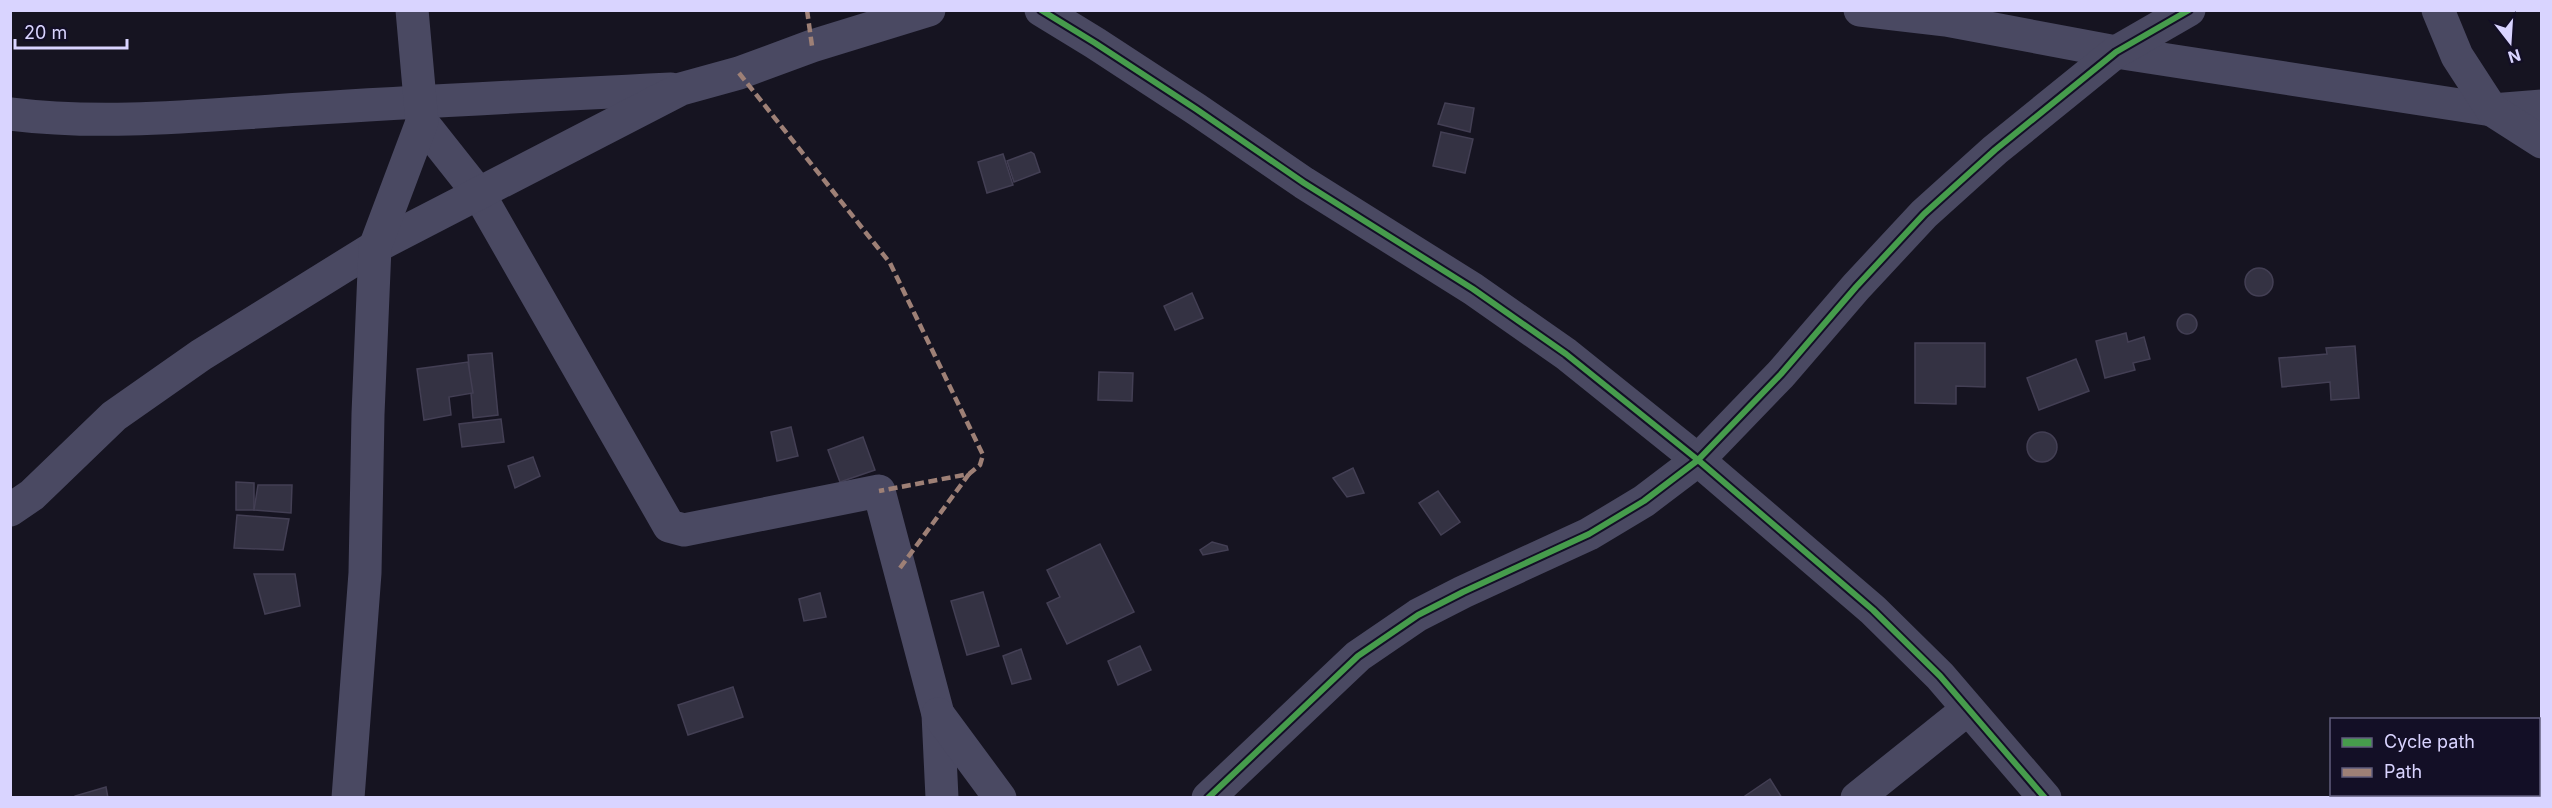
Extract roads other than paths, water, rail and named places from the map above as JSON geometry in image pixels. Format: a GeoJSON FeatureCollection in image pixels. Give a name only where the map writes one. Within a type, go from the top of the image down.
{"type":"FeatureCollection","features":[{"type":"Feature","properties":{"kind":"street"},"geometry":{"type":"LineString","coordinates":[[348,798],[365,573],[368,414],[375,247],[422,112],[412,10]]}},
{"type":"Feature","properties":{"kind":"street"},"geometry":{"type":"LineString","coordinates":[[10,114],[48,118],[122,120],[422,112],[681,89],[739,73],[812,46],[929,10]]}},
{"type":"Feature","properties":{"kind":"street"},"geometry":{"type":"LineString","coordinates":[[1041,10],[1104,48],[1304,183],[1473,289],[1566,354],[1698,459],[1873,610],[1940,676],[2045,798]]}},
{"type":"Feature","properties":{"kind":"street"},"geometry":{"type":"LineString","coordinates":[[1860,10],[1946,20],[2116,52],[2492,110],[2541,106]]}},
{"type":"Feature","properties":{"kind":"street"},"geometry":{"type":"LineString","coordinates":[[1208,798],[1358,656],[1418,615],[1589,534],[1644,501],[1698,459],[1781,374],[1856,287],[1924,214],[1995,150],[2116,52],[2189,10]]}},
{"type":"Feature","properties":{"kind":"street"},"geometry":{"type":"LineString","coordinates":[[2438,10],[2457,56],[2492,110],[2541,142]]}},
{"type":"Feature","properties":{"kind":"street"},"geometry":{"type":"LineString","coordinates":[[10,510],[32,495],[114,417],[201,355],[375,247],[681,89]]}},
{"type":"Feature","properties":{"kind":"street"},"geometry":{"type":"LineString","coordinates":[[422,112],[479,194],[669,526],[684,530],[879,491],[938,714],[942,798]]}},
{"type":"Feature","properties":{"kind":"street"},"geometry":{"type":"LineString","coordinates":[[1857,798],[1968,709]]}},
{"type":"Feature","properties":{"kind":"street"},"geometry":{"type":"LineString","coordinates":[[938,714],[1000,798]]}}]}
